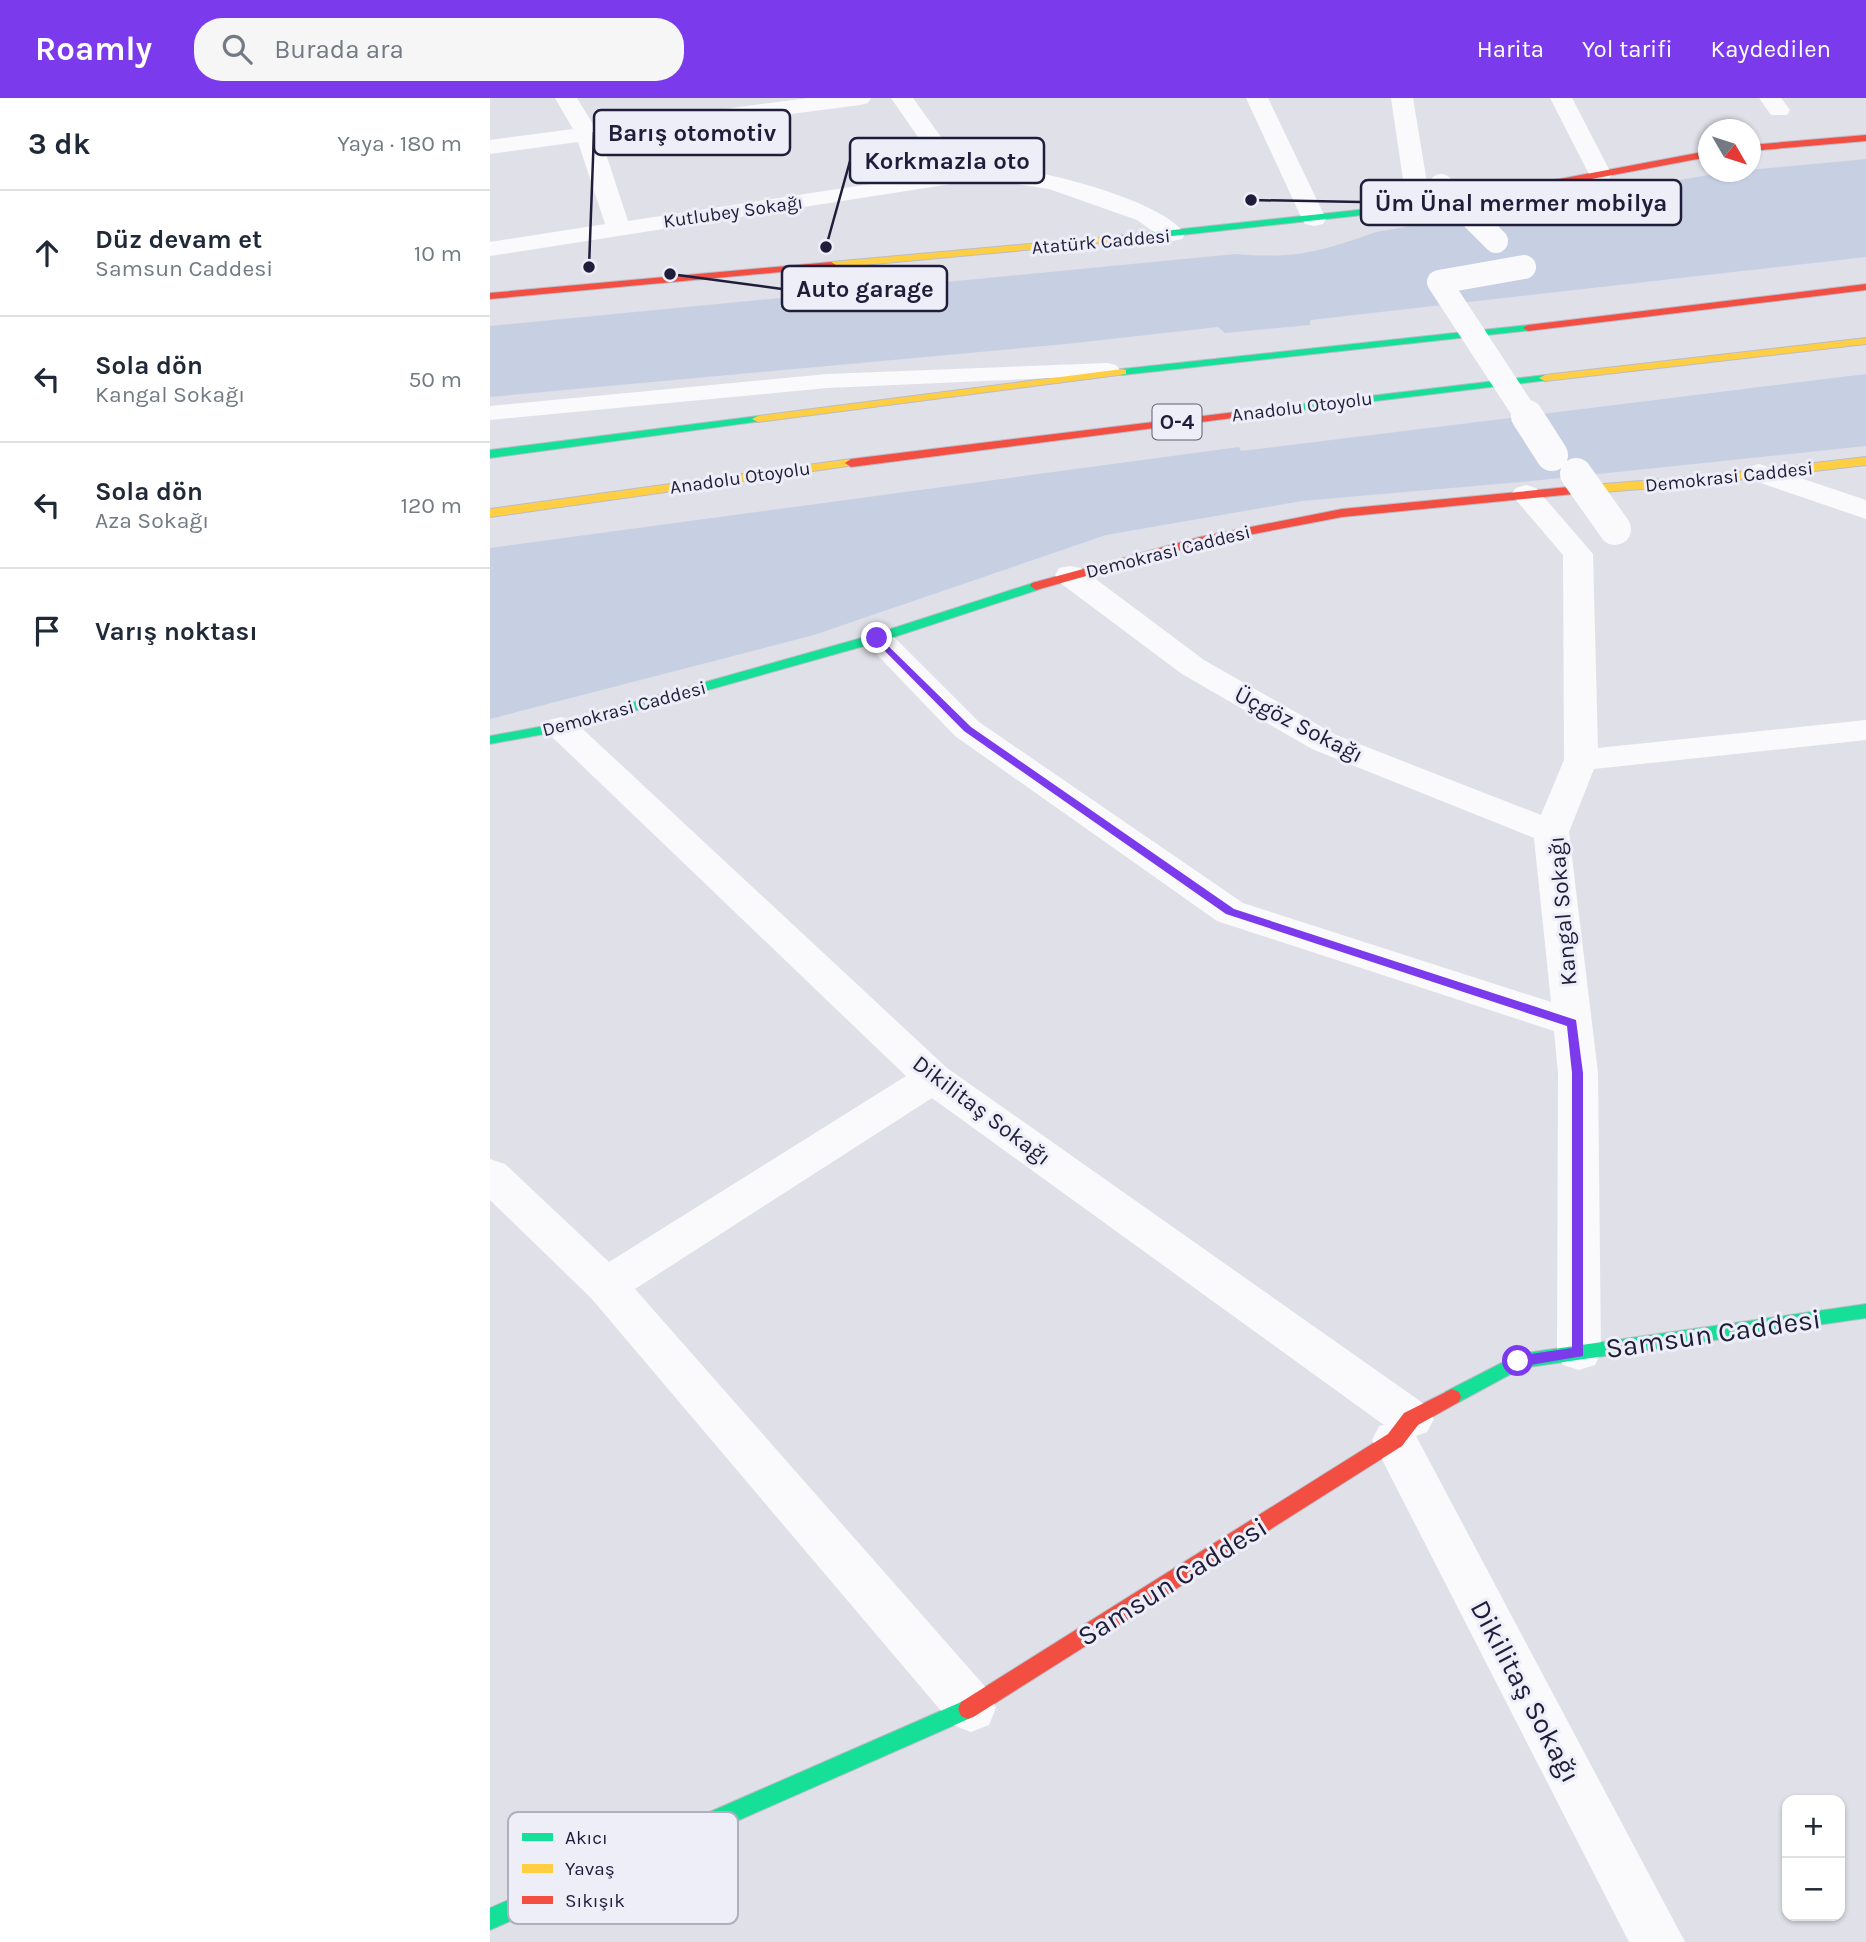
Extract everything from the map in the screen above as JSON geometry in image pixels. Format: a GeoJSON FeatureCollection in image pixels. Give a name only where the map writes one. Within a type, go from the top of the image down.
{"type":"FeatureCollection","features":[{"type":"Feature","properties":{"kind":"main road"},"geometry":{"type":"LineString","coordinates":[[1761,147],[1866,138]]}},
{"type":"Feature","properties":{"kind":"main road","name":"Atatürk Caddesi"},"geometry":{"type":"LineString","coordinates":[[490,296],[1173,234],[1419,207],[1698,156]]}},
{"type":"Feature","properties":{"kind":"main road"},"geometry":{"type":"LineString","coordinates":[[490,454],[1156,368],[1416,341],[1866,287]]}},
{"type":"Feature","properties":{"kind":"main road","name":"Anadolu Otoyolu"},"geometry":{"type":"LineString","coordinates":[[490,513],[825,466],[1280,409],[1866,341]]}},
{"type":"Feature","properties":{"kind":"main road","name":"Demokrasi Caddesi"},"geometry":{"type":"LineString","coordinates":[[490,740],[561,727],[877,638],[1070,575],[1200,541],[1342,513],[1866,461]]}},
{"type":"Feature","properties":{"kind":"main road","name":"Samsun Caddesi"},"geometry":{"type":"LineString","coordinates":[[734,1812],[971,1708],[1403,1429],[1518,1361],[1866,1311]]}},
{"type":"Feature","properties":{"kind":"main road","name":"Samsun Caddesi"},"geometry":{"type":"LineString","coordinates":[[490,1919],[508,1911]]}},
{"type":"Feature","properties":{"kind":"street"},"geometry":{"type":"LineString","coordinates":[[566,98],[587,133],[618,228]]}},
{"type":"Feature","properties":{"kind":"street"},"geometry":{"type":"LineString","coordinates":[[490,147],[860,98]]}},
{"type":"Feature","properties":{"kind":"street"},"geometry":{"type":"LineString","coordinates":[[902,98],[958,178]]}},
{"type":"Feature","properties":{"kind":"street"},"geometry":{"type":"LineString","coordinates":[[1257,98],[1314,219]]}},
{"type":"Feature","properties":{"kind":"street"},"geometry":{"type":"LineString","coordinates":[[1402,98],[1419,207]]}},
{"type":"Feature","properties":{"kind":"street"},"geometry":{"type":"LineString","coordinates":[[1561,98],[1600,175]]}},
{"type":"Feature","properties":{"kind":"street","name":"Kutlubey Sokağı"},"geometry":{"type":"LineString","coordinates":[[490,249],[983,172],[1053,182],[1146,215],[1173,234]]}},
{"type":"Feature","properties":{"kind":"street"},"geometry":{"type":"LineString","coordinates":[[1441,186],[1496,240]]}},
{"type":"Feature","properties":{"kind":"street"},"geometry":{"type":"LineString","coordinates":[[1524,267],[1439,282],[1552,455],[1569,463],[1615,528]]}},
{"type":"Feature","properties":{"kind":"street"},"geometry":{"type":"LineString","coordinates":[[1759,473],[1866,510]]}},
{"type":"Feature","properties":{"kind":"street","name":"Kangal Sokağı"},"geometry":{"type":"LineString","coordinates":[[1527,494],[1578,554],[1581,760],[1551,832],[1578,1073],[1578,1352]]}},
{"type":"Feature","properties":{"kind":"street","name":"Üçgöz Sokağı"},"geometry":{"type":"LineString","coordinates":[[1070,575],[1193,667],[1324,742],[1551,832]]}},
{"type":"Feature","properties":{"kind":"street"},"geometry":{"type":"LineString","coordinates":[[877,638],[967,729],[1230,912],[1572,1023]]}},
{"type":"Feature","properties":{"kind":"street","name":"Dikilitaş Sokağı"},"geometry":{"type":"LineString","coordinates":[[561,727],[933,1078],[1403,1429],[1658,1942]]}},
{"type":"Feature","properties":{"kind":"street"},"geometry":{"type":"LineString","coordinates":[[1581,760],[1866,730]]}},
{"type":"Feature","properties":{"kind":"street"},"geometry":{"type":"LineString","coordinates":[[606,1286],[933,1078]]}},
{"type":"Feature","properties":{"kind":"street"},"geometry":{"type":"LineString","coordinates":[[490,1175],[606,1286],[971,1708]]}},
{"type":"Feature","properties":{"kind":"lane"},"geometry":{"type":"LineString","coordinates":[[490,413],[827,381],[1156,368]]}},
{"type":"Feature","properties":{"kind":"shaded area"},"geometry":{"type":"Polygon","coordinates":[[[1866,159],[1866,257],[1310,320],[1310,325],[1225,333],[1218,327],[1066,344],[490,397],[490,326],[1235,254],[1291,255],[1339,245],[1376,232],[1698,177],[1698,182],[1761,182],[1761,169],[1866,159]]]}},
{"type":"Feature","properties":{"kind":"shaded area"},"geometry":{"type":"Polygon","coordinates":[[[1866,374],[1866,446],[1521,482],[1302,501],[1106,535],[814,635],[490,719],[490,548],[1239,447],[1241,451],[1866,374]]]}},
{"type":"Feature","properties":{"kind":"traffic: fast"},"geometry":{"type":"LineString","coordinates":[[1118,239],[1404,208]]}},
{"type":"Feature","properties":{"kind":"traffic: fast"},"geometry":{"type":"LineString","coordinates":[[1122,372],[1528,328]]}},
{"type":"Feature","properties":{"kind":"traffic: fast"},"geometry":{"type":"LineString","coordinates":[[1244,414],[1545,378]]}},
{"type":"Feature","properties":{"kind":"traffic: fast"},"geometry":{"type":"LineString","coordinates":[[490,454],[758,419]]}},
{"type":"Feature","properties":{"kind":"traffic: fast"},"geometry":{"type":"LineString","coordinates":[[490,740],[561,727],[877,638],[1036,586]]}},
{"type":"Feature","properties":{"kind":"traffic: fast"},"geometry":{"type":"LineString","coordinates":[[1452,1397],[1519,1361],[1866,1311]]}},
{"type":"Feature","properties":{"kind":"traffic: fast"},"geometry":{"type":"LineString","coordinates":[[734,1812],[968,1709]]}},
{"type":"Feature","properties":{"kind":"traffic: fast"},"geometry":{"type":"LineString","coordinates":[[490,1919],[508,1911]]}},
{"type":"Feature","properties":{"kind":"traffic: slow"},"geometry":{"type":"LineString","coordinates":[[831,265],[1118,239]]}},
{"type":"Feature","properties":{"kind":"traffic: slow"},"geometry":{"type":"LineString","coordinates":[[1545,378],[1866,341]]}},
{"type":"Feature","properties":{"kind":"traffic: slow"},"geometry":{"type":"LineString","coordinates":[[758,419],[1122,372]]}},
{"type":"Feature","properties":{"kind":"traffic: slow"},"geometry":{"type":"LineString","coordinates":[[1579,490],[1703,480],[1866,461]]}},
{"type":"Feature","properties":{"kind":"traffic: slow"},"geometry":{"type":"LineString","coordinates":[[490,513],[851,463]]}},
{"type":"Feature","properties":{"kind":"traffic: jam"},"geometry":{"type":"LineString","coordinates":[[1761,147],[1866,138]]}},
{"type":"Feature","properties":{"kind":"traffic: jam"},"geometry":{"type":"LineString","coordinates":[[1404,208],[1443,204],[1698,156]]}},
{"type":"Feature","properties":{"kind":"traffic: jam"},"geometry":{"type":"LineString","coordinates":[[490,296],[831,265]]}},
{"type":"Feature","properties":{"kind":"traffic: jam"},"geometry":{"type":"LineString","coordinates":[[1528,328],[1866,287]]}},
{"type":"Feature","properties":{"kind":"traffic: jam"},"geometry":{"type":"LineString","coordinates":[[851,463],[1244,414]]}},
{"type":"Feature","properties":{"kind":"traffic: jam"},"geometry":{"type":"LineString","coordinates":[[1036,586],[1200,541],[1342,513],[1579,490]]}},
{"type":"Feature","properties":{"kind":"traffic: jam"},"geometry":{"type":"LineString","coordinates":[[968,1709],[1395,1440],[1411,1419],[1452,1397]]}},
{"type":"Feature","properties":{"kind":"place","name":"Üm Ünal mermer mobilya"},"geometry":{"type":"Point","coordinates":[1251,200]}},
{"type":"Feature","properties":{"kind":"place","name":"Korkmazla oto"},"geometry":{"type":"Point","coordinates":[826,247]}},
{"type":"Feature","properties":{"kind":"place","name":"Barış otomotiv"},"geometry":{"type":"Point","coordinates":[589,267]}},
{"type":"Feature","properties":{"kind":"place","name":"Auto garage"},"geometry":{"type":"Point","coordinates":[670,274]}},
{"type":"Feature","properties":{"kind":"route"},"geometry":{"type":"LineString","coordinates":[[877,638],[967,729],[1230,912],[1572,1023],[1578,1073],[1578,1352],[1518,1361]]}}]}
